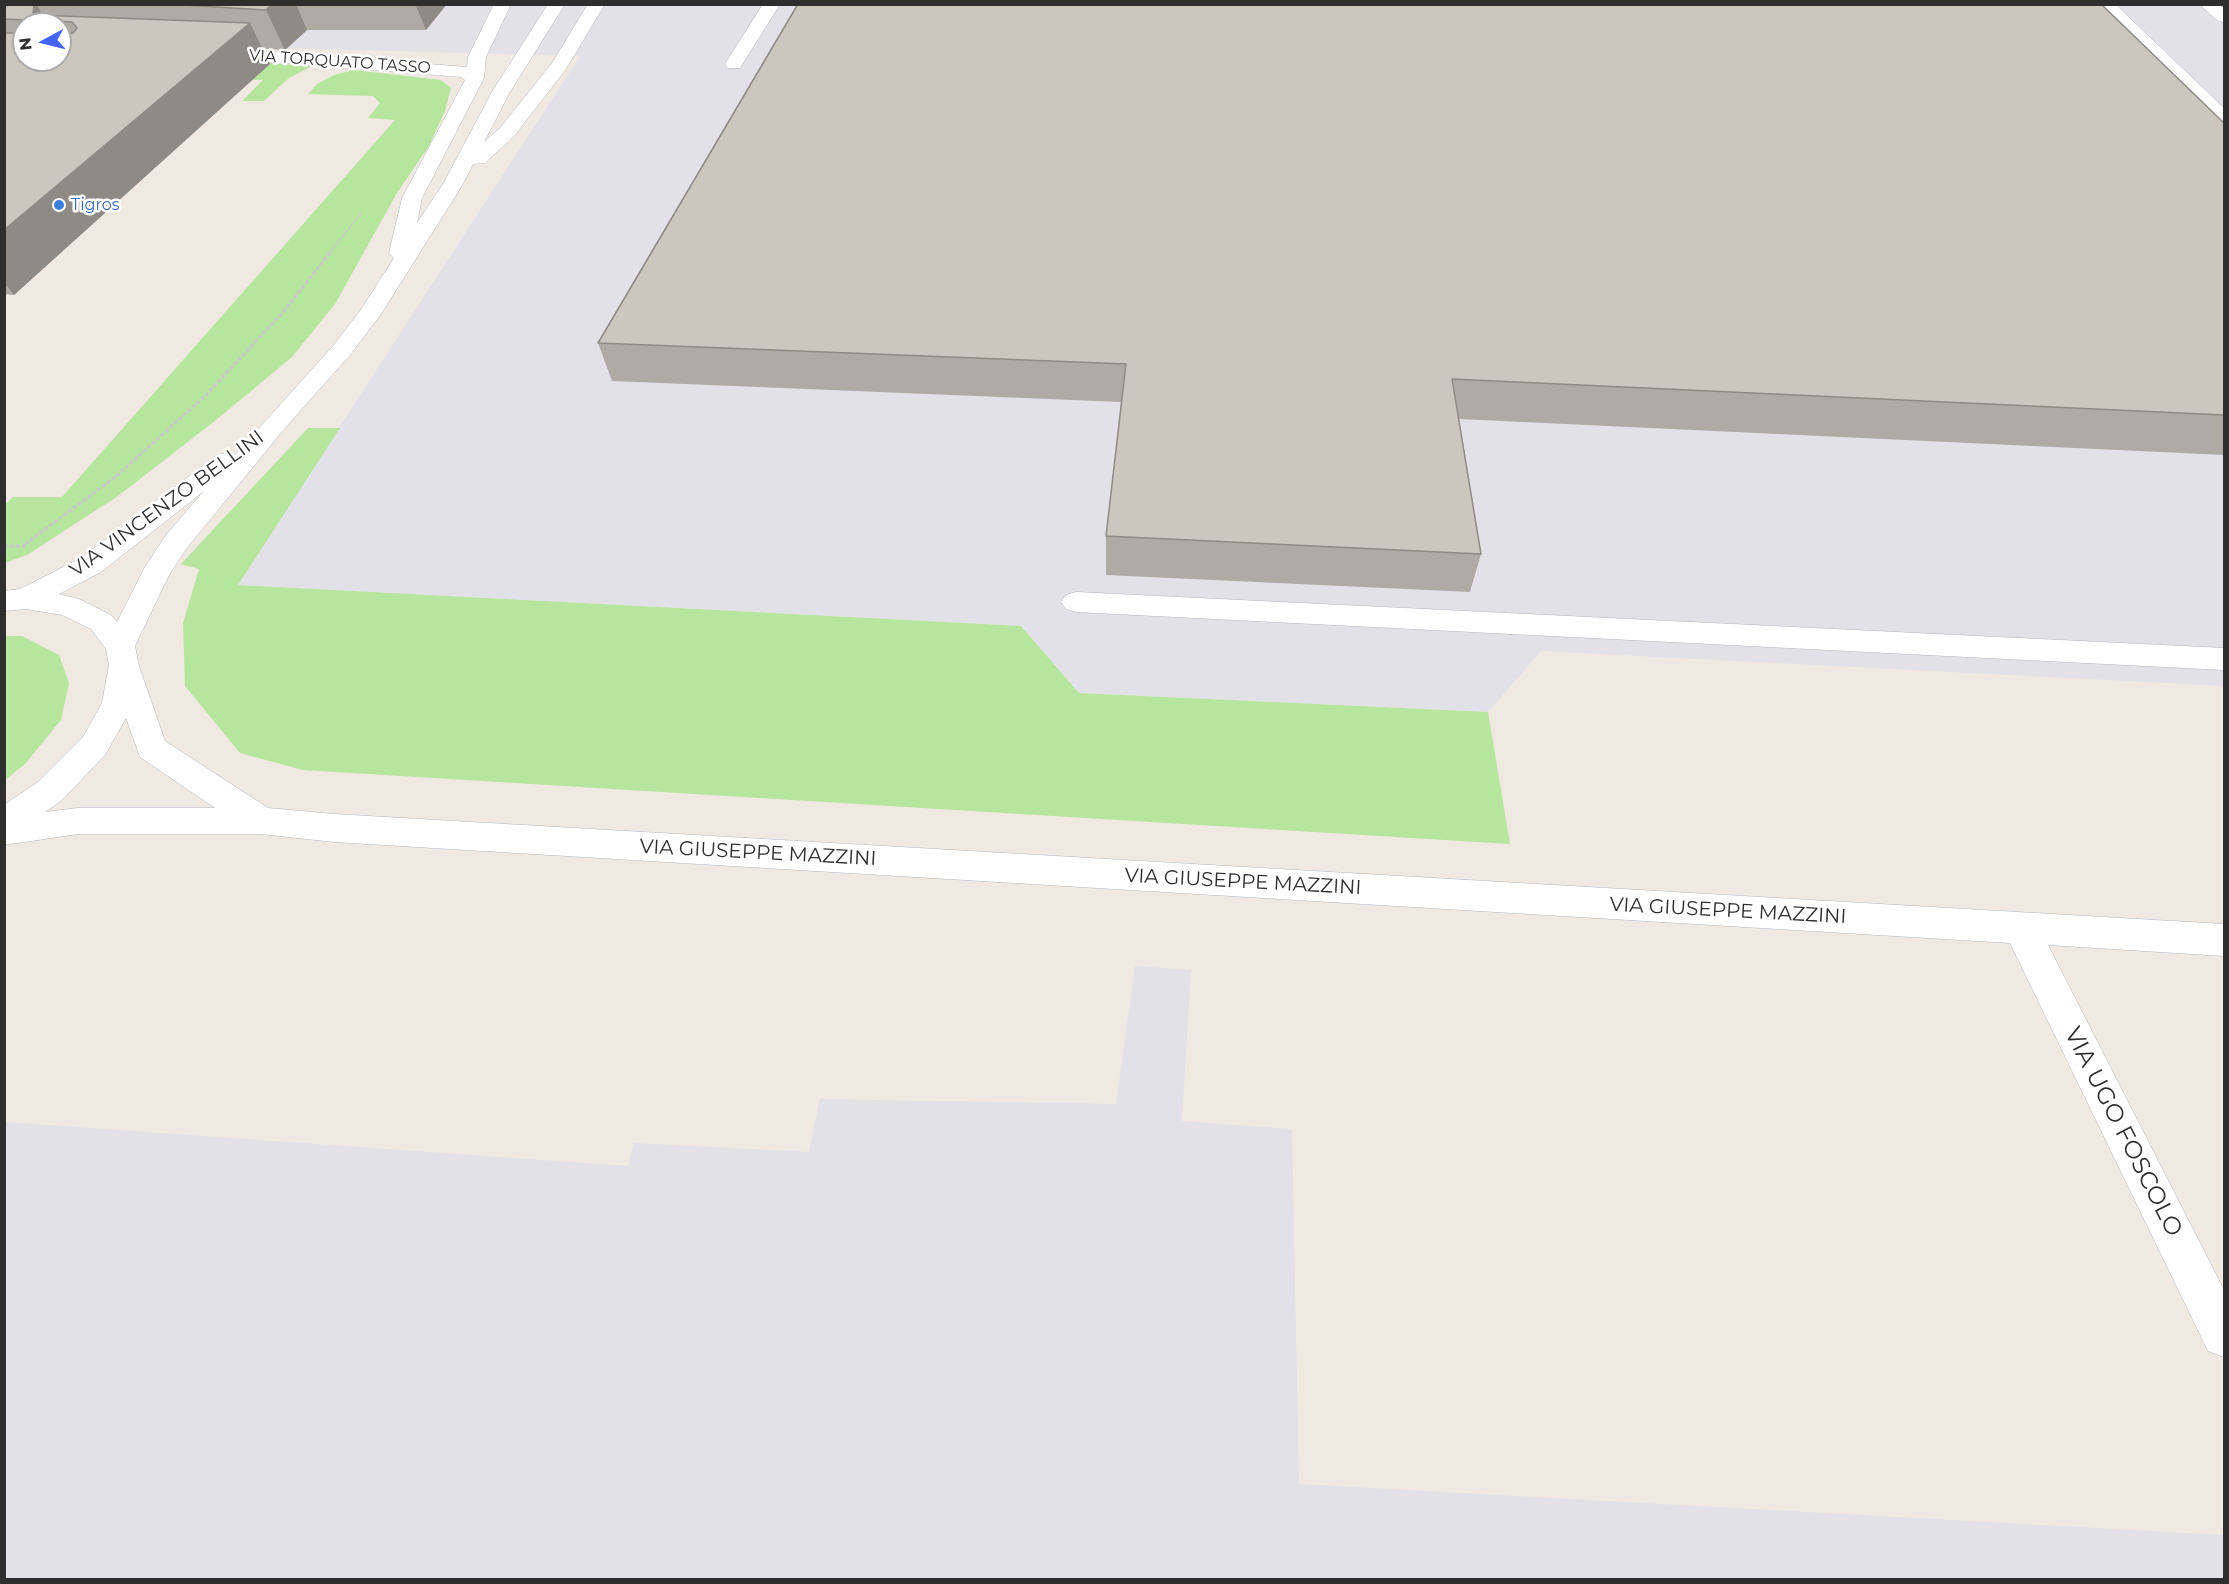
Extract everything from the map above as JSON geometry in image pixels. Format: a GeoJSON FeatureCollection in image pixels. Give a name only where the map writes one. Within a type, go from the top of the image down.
{"type":"FeatureCollection","features":[{"type":"Feature","properties":{"kind":"street","name":"VIA VINCENZO BELLINI"},"geometry":{"type":"LineString","coordinates":[[395,275],[412,198],[475,78],[477,57],[503,4]]}},
{"type":"Feature","properties":{"kind":"street","name":"VIA VINCENZO BELLINI"},"geometry":{"type":"LineString","coordinates":[[4,823],[50,790],[94,746],[118,703],[122,656],[155,574],[176,542],[275,424],[341,351],[369,314],[453,183],[501,92],[557,4]]}},
{"type":"Feature","properties":{"kind":"street","name":"VIA VINCENZO BELLINI"},"geometry":{"type":"LineString","coordinates":[[453,183],[507,132],[560,65],[597,4]]}},
{"type":"Feature","properties":{"kind":"street"},"geometry":{"type":"LineString","coordinates":[[734,64],[772,4]]}},
{"type":"Feature","properties":{"kind":"street"},"geometry":{"type":"LineString","coordinates":[[2105,4],[2224,118]]}},
{"type":"Feature","properties":{"kind":"street"},"geometry":{"type":"LineString","coordinates":[[2207,4],[2224,16]]}},
{"type":"Feature","properties":{"kind":"street","name":"VIA TORQUATO TASSO"},"geometry":{"type":"LineString","coordinates":[[200,56],[233,54],[466,72],[475,78]]}},
{"type":"Feature","properties":{"kind":"street","name":"VIA VINCENZO BELLINI"},"geometry":{"type":"LineString","coordinates":[[15,600],[91,565],[275,424]]}},
{"type":"Feature","properties":{"kind":"street"},"geometry":{"type":"LineString","coordinates":[[15,600],[69,606],[101,622],[122,656]]}},
{"type":"Feature","properties":{"kind":"street"},"geometry":{"type":"LineString","coordinates":[[1076,602],[2224,659]]}},
{"type":"Feature","properties":{"kind":"street","name":"VIA GIUSEPPE MAZZINI"},"geometry":{"type":"LineString","coordinates":[[122,656],[151,748],[261,821]]}},
{"type":"Feature","properties":{"kind":"street","name":"VIA GIUSEPPE MAZZINI"},"geometry":{"type":"LineString","coordinates":[[4,831],[78,821],[261,821],[358,830],[2224,940]]}},
{"type":"Feature","properties":{"kind":"street","name":"VIA UGO FOSCOLO"},"geometry":{"type":"LineString","coordinates":[[2021,928],[2224,1335]]}},
{"type":"Feature","properties":{"kind":"path"},"geometry":{"type":"LineString","coordinates":[[25,545],[114,478],[205,396],[284,311],[362,212]]}},
{"type":"Feature","properties":{"kind":"path"},"geometry":{"type":"LineString","coordinates":[[4,546],[25,545],[91,565]]}},
{"type":"Feature","properties":{"kind":"shaded area"},"geometry":{"type":"Polygon","coordinates":[[[5,4],[2224,5],[2224,686],[1541,651],[1488,712],[1079,693],[1021,626],[237,585],[580,56],[72,42],[72,12],[12,12],[12,35],[5,41],[5,4]]]}},
{"type":"Feature","properties":{"kind":"shaded area"},"geometry":{"type":"Polygon","coordinates":[[[1135,966],[1191,970],[1182,1121],[1292,1129],[1299,1484],[2224,1535],[2224,1579],[5,1579],[5,1122],[628,1166],[634,1143],[809,1152],[820,1099],[1116,1104],[1135,966]]]}},
{"type":"Feature","properties":{"kind":"green space"},"geometry":{"type":"Polygon","coordinates":[[[267,63],[312,66],[289,78],[264,101],[242,101],[263,80],[206,79],[267,63]]]}},
{"type":"Feature","properties":{"kind":"green space"},"geometry":{"type":"Polygon","coordinates":[[[354,70],[441,80],[451,88],[445,111],[429,146],[397,193],[335,304],[292,357],[216,420],[118,496],[27,555],[5,563],[5,505],[13,497],[62,497],[395,120],[368,118],[380,103],[373,96],[308,94],[317,84],[334,75],[354,70]]]}},
{"type":"Feature","properties":{"kind":"green space"},"geometry":{"type":"Polygon","coordinates":[[[308,428],[340,428],[238,585],[1021,626],[1079,693],[1488,712],[1510,844],[303,770],[240,753],[185,686],[183,623],[199,569],[181,564],[308,428]]]}},
{"type":"Feature","properties":{"kind":"green space"},"geometry":{"type":"Polygon","coordinates":[[[5,636],[22,636],[59,655],[69,683],[61,720],[25,764],[5,780],[5,636]]]}},
{"type":"Feature","properties":{"kind":"building"},"geometry":{"type":"Polygon","coordinates":[[[9,4],[34,4],[33,12],[12,12],[12,19],[4,19],[4,8],[9,4]]]}},
{"type":"Feature","properties":{"kind":"building"},"geometry":{"type":"Polygon","coordinates":[[[166,4],[272,4],[266,10],[166,4]]]}},
{"type":"Feature","properties":{"kind":"building"},"geometry":{"type":"Polygon","coordinates":[[[798,4],[2101,4],[2224,123],[2224,415],[1452,379],[1481,554],[1106,536],[1126,364],[598,343],[798,4]]]}},
{"type":"Feature","properties":{"kind":"building"},"geometry":{"type":"Polygon","coordinates":[[[72,16],[250,23],[4,230],[4,33],[12,33],[12,72],[72,72],[72,33],[77,28],[72,22],[72,16]]]}},
{"type":"Feature","properties":{"kind":"place","name":"Tigros"},"geometry":{"type":"Point","coordinates":[59,205]}}]}
